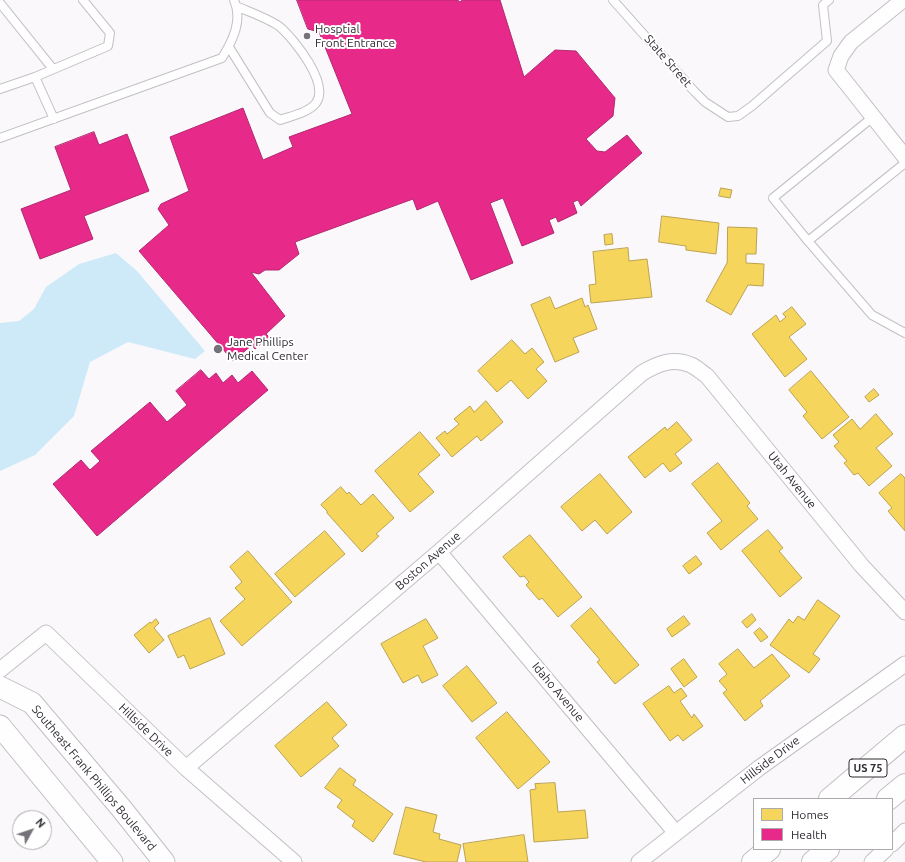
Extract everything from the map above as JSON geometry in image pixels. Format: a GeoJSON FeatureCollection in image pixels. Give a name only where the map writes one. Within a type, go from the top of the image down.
{"type":"FeatureCollection","features":[{"type":"Feature","properties":{"kind":"highway","name":"US 75"},"geometry":{"type":"LineString","coordinates":[[831,798],[905,736]]}},
{"type":"Feature","properties":{"kind":"highway","name":"US 75"},"geometry":{"type":"LineString","coordinates":[[889,798],[905,785]]}},
{"type":"Feature","properties":{"kind":"highway"},"geometry":{"type":"LineString","coordinates":[[753,862],[768,850]]}},
{"type":"Feature","properties":{"kind":"highway"},"geometry":{"type":"LineString","coordinates":[[813,862],[827,850]]}},
{"type":"Feature","properties":{"kind":"street"},"geometry":{"type":"LineString","coordinates":[[903,0],[851,42],[841,56],[836,70],[905,157]]}},
{"type":"Feature","properties":{"kind":"street","name":"Boston Avenue"},"geometry":{"type":"LineString","coordinates":[[186,768],[439,552],[642,373],[655,365],[673,361]]}},
{"type":"Feature","properties":{"kind":"street","name":"Utah Avenue"},"geometry":{"type":"LineString","coordinates":[[673,361],[690,364],[707,376],[862,566],[905,612]]}},
{"type":"Feature","properties":{"kind":"street","name":"Idaho Avenue"},"geometry":{"type":"LineString","coordinates":[[439,552],[676,833]]}},
{"type":"Feature","properties":{"kind":"street","name":"Hillside Drive"},"geometry":{"type":"LineString","coordinates":[[0,670],[46,633],[186,768],[294,862]]}},
{"type":"Feature","properties":{"kind":"street","name":"Hillside Drive"},"geometry":{"type":"LineString","coordinates":[[639,862],[759,768],[905,664]]}},
{"type":"Feature","properties":{"kind":"street","name":"Southeast Frank Phillips Boulevard"},"geometry":{"type":"LineString","coordinates":[[0,687],[32,703],[121,808],[164,862]]}},
{"type":"Feature","properties":{"kind":"street"},"geometry":{"type":"LineString","coordinates":[[0,726],[112,862]]}},
{"type":"Feature","properties":{"kind":"street"},"geometry":{"type":"LineString","coordinates":[[893,843],[905,831]]}},
{"type":"Feature","properties":{"kind":"street"},"geometry":{"type":"LineString","coordinates":[[872,862],[885,850]]}},
{"type":"Feature","properties":{"kind":"lane"},"geometry":{"type":"LineString","coordinates":[[0,89],[35,77],[108,46],[110,33],[83,0]]}},
{"type":"Feature","properties":{"kind":"lane","name":"State Street"},"geometry":{"type":"LineString","coordinates":[[613,0],[705,102],[728,117],[738,116],[752,106],[827,41],[823,2]]}},
{"type":"Feature","properties":{"kind":"lane"},"geometry":{"type":"LineString","coordinates":[[0,3],[53,69]]}},
{"type":"Feature","properties":{"kind":"lane"},"geometry":{"type":"LineString","coordinates":[[229,47],[270,113],[280,120],[309,109],[316,102],[320,92],[317,79],[309,62],[296,44],[280,26],[235,3]]}},
{"type":"Feature","properties":{"kind":"lane"},"geometry":{"type":"LineString","coordinates":[[0,138],[222,58],[234,35],[237,21],[235,3]]}},
{"type":"Feature","properties":{"kind":"lane"},"geometry":{"type":"LineString","coordinates":[[35,77],[54,119]]}},
{"type":"Feature","properties":{"kind":"lane"},"geometry":{"type":"LineString","coordinates":[[873,117],[773,198],[872,315],[905,332]]}},
{"type":"Feature","properties":{"kind":"lane"},"geometry":{"type":"LineString","coordinates":[[808,241],[905,164]]}},
{"type":"Feature","properties":{"kind":"water"},"geometry":{"type":"Polygon","coordinates":[[[116,253],[137,271],[205,351],[195,359],[128,342],[90,362],[74,416],[35,455],[0,471],[0,323],[19,321],[34,309],[46,287],[79,264],[116,253]]]}},
{"type":"Feature","properties":{"kind":"building: Homes"},"geometry":{"type":"Polygon","coordinates":[[[721,188],[732,190],[730,198],[719,196],[721,188]]]}},
{"type":"Feature","properties":{"kind":"building: Homes"},"geometry":{"type":"Polygon","coordinates":[[[662,216],[719,223],[716,254],[686,250],[686,246],[659,242],[662,216]]]}},
{"type":"Feature","properties":{"kind":"building: Homes"},"geometry":{"type":"Polygon","coordinates":[[[728,227],[757,228],[756,254],[746,254],[746,263],[764,264],[763,286],[748,285],[731,315],[706,301],[727,263],[728,227]]]}},
{"type":"Feature","properties":{"kind":"building: Homes"},"geometry":{"type":"Polygon","coordinates":[[[612,234],[613,244],[605,245],[604,235],[612,234]]]}},
{"type":"Feature","properties":{"kind":"building: Homes"},"geometry":{"type":"Polygon","coordinates":[[[628,248],[629,261],[647,259],[652,297],[591,303],[589,285],[596,284],[593,252],[628,248]]]}},
{"type":"Feature","properties":{"kind":"building: Homes"},"geometry":{"type":"Polygon","coordinates":[[[550,297],[555,309],[582,298],[585,307],[588,305],[597,329],[573,338],[579,352],[555,362],[531,305],[550,297]]]}},
{"type":"Feature","properties":{"kind":"building: Homes"},"geometry":{"type":"Polygon","coordinates":[[[792,307],[806,324],[789,337],[807,359],[785,377],[752,334],[776,315],[780,322],[786,317],[783,314],[792,307]]]}},
{"type":"Feature","properties":{"kind":"building: Homes"},"geometry":{"type":"Polygon","coordinates":[[[512,340],[525,354],[532,348],[544,362],[536,369],[547,381],[528,399],[511,380],[497,392],[478,371],[512,340]]]}},
{"type":"Feature","properties":{"kind":"building: Homes"},"geometry":{"type":"Polygon","coordinates":[[[811,371],[849,417],[822,439],[803,416],[807,412],[789,390],[811,371]]]}},
{"type":"Feature","properties":{"kind":"building: Homes"},"geometry":{"type":"Polygon","coordinates":[[[874,389],[879,395],[869,402],[865,397],[874,389]]]}},
{"type":"Feature","properties":{"kind":"building: Homes"},"geometry":{"type":"Polygon","coordinates":[[[486,401],[503,422],[481,441],[477,436],[452,457],[436,438],[445,431],[447,434],[459,424],[454,419],[470,406],[474,412],[486,401]]]}},
{"type":"Feature","properties":{"kind":"building: Homes"},"geometry":{"type":"Polygon","coordinates":[[[876,414],[893,434],[876,448],[892,466],[869,486],[858,473],[854,475],[844,463],[847,461],[834,446],[839,442],[833,435],[852,419],[860,429],[876,414]]]}},
{"type":"Feature","properties":{"kind":"building: Homes"},"geometry":{"type":"Polygon","coordinates":[[[677,422],[692,440],[675,454],[682,463],[670,472],[663,463],[645,478],[628,457],[665,427],[667,430],[677,422]]]}},
{"type":"Feature","properties":{"kind":"building: Homes"},"geometry":{"type":"Polygon","coordinates":[[[420,432],[440,455],[418,474],[434,492],[410,512],[375,471],[420,432]]]}},
{"type":"Feature","properties":{"kind":"building: Homes"},"geometry":{"type":"Polygon","coordinates":[[[718,463],[750,503],[747,506],[758,519],[721,550],[707,533],[722,521],[692,484],[718,463]]]}},
{"type":"Feature","properties":{"kind":"building: Homes"},"geometry":{"type":"Polygon","coordinates":[[[600,474],[632,512],[607,534],[595,520],[582,531],[561,507],[600,474]]]}},
{"type":"Feature","properties":{"kind":"building: Homes"},"geometry":{"type":"Polygon","coordinates":[[[901,474],[905,478],[905,531],[888,511],[892,508],[879,493],[901,474]]]}},
{"type":"Feature","properties":{"kind":"building: Homes"},"geometry":{"type":"Polygon","coordinates":[[[341,487],[347,494],[349,492],[361,505],[373,494],[394,518],[376,534],[379,536],[362,552],[321,505],[341,487]]]}},
{"type":"Feature","properties":{"kind":"building: Homes"},"geometry":{"type":"Polygon","coordinates":[[[768,530],[783,548],[779,551],[802,578],[780,597],[742,551],[768,530]]]}},
{"type":"Feature","properties":{"kind":"building: Homes"},"geometry":{"type":"Polygon","coordinates":[[[325,531],[345,554],[295,597],[275,574],[325,531]]]}},
{"type":"Feature","properties":{"kind":"building: Homes"},"geometry":{"type":"Polygon","coordinates":[[[530,535],[582,597],[558,617],[542,598],[539,600],[526,585],[529,582],[524,576],[520,577],[503,557],[530,535]]]}},
{"type":"Feature","properties":{"kind":"building: Homes"},"geometry":{"type":"Polygon","coordinates":[[[248,551],[292,602],[242,646],[220,621],[245,599],[235,588],[242,582],[230,567],[248,551]]]}},
{"type":"Feature","properties":{"kind":"building: Homes"},"geometry":{"type":"Polygon","coordinates":[[[696,556],[702,564],[689,574],[683,566],[696,556]]]}},
{"type":"Feature","properties":{"kind":"building: Homes"},"geometry":{"type":"Polygon","coordinates":[[[818,600],[840,616],[813,654],[820,659],[809,673],[770,645],[789,619],[793,623],[798,616],[804,620],[818,600]]]}},
{"type":"Feature","properties":{"kind":"building: Homes"},"geometry":{"type":"Polygon","coordinates":[[[591,608],[639,665],[615,684],[597,662],[600,660],[571,626],[591,608]]]}},
{"type":"Feature","properties":{"kind":"building: Homes"},"geometry":{"type":"Polygon","coordinates":[[[752,614],[756,620],[747,628],[742,622],[752,614]]]}},
{"type":"Feature","properties":{"kind":"building: Homes"},"geometry":{"type":"Polygon","coordinates":[[[684,616],[690,624],[672,637],[667,629],[684,616]]]}},
{"type":"Feature","properties":{"kind":"building: Homes"},"geometry":{"type":"Polygon","coordinates":[[[210,618],[225,654],[190,669],[184,655],[178,658],[168,636],[210,618]]]}},
{"type":"Feature","properties":{"kind":"building: Homes"},"geometry":{"type":"Polygon","coordinates":[[[156,619],[159,623],[154,628],[164,640],[149,653],[134,635],[156,619]]]}},
{"type":"Feature","properties":{"kind":"building: Homes"},"geometry":{"type":"Polygon","coordinates":[[[426,619],[438,638],[423,646],[438,675],[422,683],[418,675],[403,683],[381,644],[426,619]]]}},
{"type":"Feature","properties":{"kind":"building: Homes"},"geometry":{"type":"Polygon","coordinates":[[[760,628],[768,637],[761,642],[754,633],[760,628]]]}},
{"type":"Feature","properties":{"kind":"building: Homes"},"geometry":{"type":"Polygon","coordinates":[[[738,649],[754,668],[772,654],[790,676],[760,701],[763,706],[745,721],[723,693],[727,690],[719,681],[727,674],[719,664],[738,649]]]}},
{"type":"Feature","properties":{"kind":"building: Homes"},"geometry":{"type":"Polygon","coordinates":[[[684,659],[697,677],[684,687],[671,669],[684,659]]]}},
{"type":"Feature","properties":{"kind":"building: Homes"},"geometry":{"type":"Polygon","coordinates":[[[467,666],[497,703],[472,722],[443,686],[467,666]]]}},
{"type":"Feature","properties":{"kind":"building: Homes"},"geometry":{"type":"Polygon","coordinates":[[[669,686],[674,693],[681,688],[687,696],[680,701],[692,718],[694,714],[703,726],[683,741],[678,735],[670,741],[643,704],[669,686]]]}},
{"type":"Feature","properties":{"kind":"building: Homes"},"geometry":{"type":"Polygon","coordinates":[[[327,702],[347,725],[332,738],[339,746],[301,777],[275,746],[327,702]]]}},
{"type":"Feature","properties":{"kind":"building: Homes"},"geometry":{"type":"Polygon","coordinates":[[[507,712],[550,762],[518,789],[476,738],[507,712]]]}},
{"type":"Feature","properties":{"kind":"building: Homes"},"geometry":{"type":"Polygon","coordinates":[[[340,768],[356,780],[353,785],[393,814],[373,842],[352,826],[355,821],[337,807],[342,800],[325,788],[340,768]]]}},
{"type":"Feature","properties":{"kind":"building: Homes"},"geometry":{"type":"Polygon","coordinates":[[[555,783],[558,812],[585,810],[588,838],[534,842],[530,790],[536,789],[535,784],[555,783]]]}},
{"type":"Feature","properties":{"kind":"building: Homes"},"geometry":{"type":"Polygon","coordinates":[[[406,807],[437,815],[433,832],[440,834],[439,839],[461,845],[457,862],[426,862],[394,854],[406,807]]]}},
{"type":"Feature","properties":{"kind":"building: Homes"},"geometry":{"type":"Polygon","coordinates":[[[524,835],[528,862],[466,862],[463,844],[524,835]]]}},
{"type":"Feature","properties":{"kind":"building: Health"},"geometry":{"type":"Polygon","coordinates":[[[297,0],[458,0],[459,2],[463,0],[500,0],[524,77],[555,50],[576,51],[615,98],[613,116],[586,139],[597,151],[605,152],[627,135],[642,153],[581,206],[578,200],[573,202],[577,213],[558,222],[556,217],[549,220],[554,233],[522,246],[503,198],[490,203],[513,263],[471,280],[438,201],[417,210],[413,199],[295,242],[299,254],[279,270],[265,270],[259,274],[251,272],[285,316],[266,334],[269,337],[255,349],[252,345],[233,361],[139,251],[169,225],[158,209],[161,204],[189,191],[170,137],[243,108],[263,160],[293,147],[289,137],[352,114],[319,32],[308,29],[297,0]]]}},
{"type":"Feature","properties":{"kind":"building: Health"},"geometry":{"type":"Polygon","coordinates":[[[94,132],[99,145],[127,134],[149,191],[84,216],[93,239],[40,259],[21,209],[71,190],[55,147],[94,132]]]}},
{"type":"Feature","properties":{"kind":"building: Health"},"geometry":{"type":"Polygon","coordinates":[[[201,370],[209,379],[216,373],[223,383],[232,375],[238,383],[252,371],[268,390],[97,536],[53,484],[81,460],[90,470],[100,461],[91,451],[150,402],[167,422],[187,405],[176,391],[201,370]]]}},
{"type":"Feature","properties":{"kind":"place","name":"Hosptial Front Entrance"},"geometry":{"type":"Point","coordinates":[307,36]}},
{"type":"Feature","properties":{"kind":"place","name":"Jane Phillips Medical Center"},"geometry":{"type":"Point","coordinates":[218,349]}}]}
